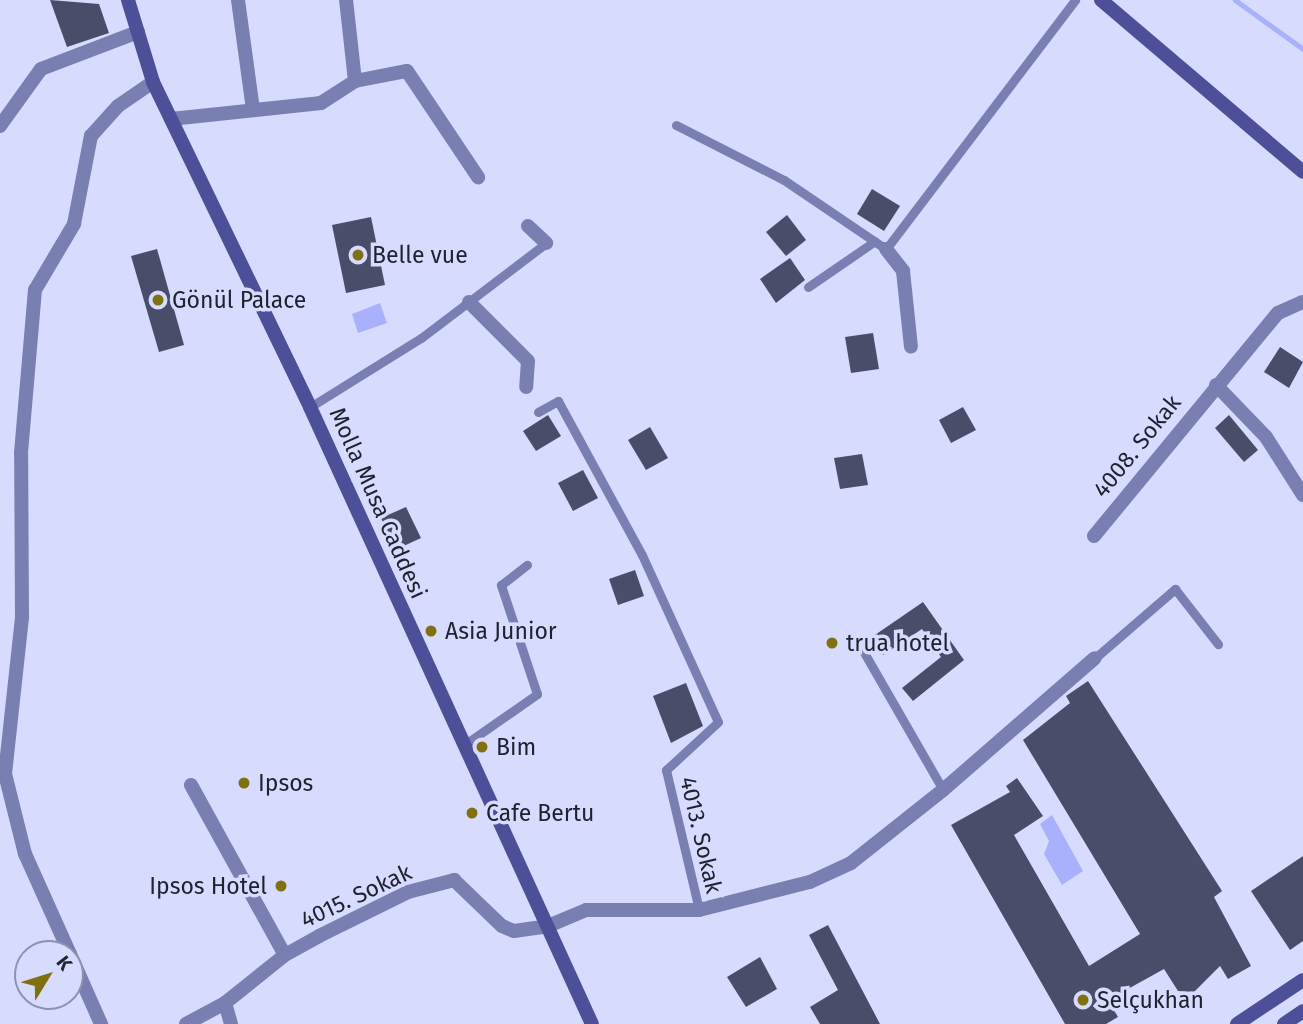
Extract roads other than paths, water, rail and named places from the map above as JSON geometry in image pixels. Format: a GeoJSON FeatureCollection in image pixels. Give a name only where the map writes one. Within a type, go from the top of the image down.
{"type":"FeatureCollection","features":[{"type":"Feature","properties":{"kind":"street","name":"Molla Musa Caddesi"},"geometry":{"type":"LineString","coordinates":[[128,0],[153,82],[310,407],[592,1024]]}},
{"type":"Feature","properties":{"kind":"street"},"geometry":{"type":"LineString","coordinates":[[238,0],[253,110]]}},
{"type":"Feature","properties":{"kind":"street"},"geometry":{"type":"LineString","coordinates":[[346,0],[355,81]]}},
{"type":"Feature","properties":{"kind":"street"},"geometry":{"type":"LineString","coordinates":[[1101,0],[1303,172]]}},
{"type":"Feature","properties":{"kind":"street"},"geometry":{"type":"LineString","coordinates":[[0,126],[41,69],[138,32]]}},
{"type":"Feature","properties":{"kind":"street"},"geometry":{"type":"LineString","coordinates":[[171,119],[321,103],[355,81],[407,71],[478,177]]}},
{"type":"Feature","properties":{"kind":"street"},"geometry":{"type":"LineString","coordinates":[[64,940],[25,854],[5,774],[22,617],[21,453],[35,290],[74,224],[92,136],[118,106],[153,82]]}},
{"type":"Feature","properties":{"kind":"street"},"geometry":{"type":"LineString","coordinates":[[528,226],[546,243]]}},
{"type":"Feature","properties":{"kind":"street"},"geometry":{"type":"LineString","coordinates":[[881,245],[903,271],[911,347]]}},
{"type":"Feature","properties":{"kind":"street"},"geometry":{"type":"LineString","coordinates":[[469,302],[527,361],[526,387]]}},
{"type":"Feature","properties":{"kind":"street","name":"4008. Sokak"},"geometry":{"type":"LineString","coordinates":[[1094,536],[1278,313],[1303,302]]}},
{"type":"Feature","properties":{"kind":"street"},"geometry":{"type":"LineString","coordinates":[[1216,385],[1266,437],[1303,495]]}},
{"type":"Feature","properties":{"kind":"street"},"geometry":{"type":"LineString","coordinates":[[548,926],[586,910],[699,910],[810,882],[851,863],[943,790],[1095,658]]}},
{"type":"Feature","properties":{"kind":"street"},"geometry":{"type":"LineString","coordinates":[[191,785],[285,955]]}},
{"type":"Feature","properties":{"kind":"street","name":"4015. Sokak"},"geometry":{"type":"LineString","coordinates":[[186,1024],[225,1003],[285,955],[408,892],[454,880],[502,926],[514,931],[548,926]]}},
{"type":"Feature","properties":{"kind":"street"},"geometry":{"type":"LineString","coordinates":[[1237,1024],[1303,980]]}},
{"type":"Feature","properties":{"kind":"street"},"geometry":{"type":"LineString","coordinates":[[84,986],[101,1024]]}},
{"type":"Feature","properties":{"kind":"street"},"geometry":{"type":"LineString","coordinates":[[225,1003],[231,1024]]}},
{"type":"Feature","properties":{"kind":"street"},"geometry":{"type":"LineString","coordinates":[[1284,1024],[1303,1011]]}},
{"type":"Feature","properties":{"kind":"lane"},"geometry":{"type":"LineString","coordinates":[[808,287],[881,245],[1075,0]]}},
{"type":"Feature","properties":{"kind":"lane"},"geometry":{"type":"LineString","coordinates":[[676,125],[784,180],[881,245]]}},
{"type":"Feature","properties":{"kind":"lane"},"geometry":{"type":"LineString","coordinates":[[310,407],[421,338],[546,243]]}},
{"type":"Feature","properties":{"kind":"lane","name":"4013. Sokak"},"geometry":{"type":"LineString","coordinates":[[538,412],[558,401],[642,555],[718,722],[666,770],[699,910]]}},
{"type":"Feature","properties":{"kind":"lane"},"geometry":{"type":"LineString","coordinates":[[464,745],[537,694],[501,585],[527,565]]}},
{"type":"Feature","properties":{"kind":"lane"},"geometry":{"type":"LineString","coordinates":[[1095,658],[1175,589],[1218,644]]}},
{"type":"Feature","properties":{"kind":"lane"},"geometry":{"type":"LineString","coordinates":[[858,642],[943,790]]}},
{"type":"Feature","properties":{"kind":"water"},"geometry":{"type":"Polygon","coordinates":[[[380,303],[387,323],[358,333],[352,314],[380,303]]]}},
{"type":"Feature","properties":{"kind":"water"},"geometry":{"type":"Polygon","coordinates":[[[1052,815],[1083,871],[1062,885],[1044,854],[1049,841],[1040,824],[1052,815]]]}},
{"type":"Feature","properties":{"kind":"waterway"},"geometry":{"type":"LineString","coordinates":[[1235,0],[1303,49]]}},
{"type":"Feature","properties":{"kind":"place","name":"Belle vue"},"geometry":{"type":"Point","coordinates":[358,255]}},
{"type":"Feature","properties":{"kind":"place","name":"Gönül Palace"},"geometry":{"type":"Point","coordinates":[158,300]}},
{"type":"Feature","properties":{"kind":"place","name":"Asia Junior"},"geometry":{"type":"Point","coordinates":[431,631]}},
{"type":"Feature","properties":{"kind":"place","name":"trua hotel"},"geometry":{"type":"Point","coordinates":[832,643]}},
{"type":"Feature","properties":{"kind":"place","name":"Bim"},"geometry":{"type":"Point","coordinates":[482,747]}},
{"type":"Feature","properties":{"kind":"place","name":"Ipsos"},"geometry":{"type":"Point","coordinates":[244,783]}},
{"type":"Feature","properties":{"kind":"place","name":"Cafe Bertu"},"geometry":{"type":"Point","coordinates":[472,813]}},
{"type":"Feature","properties":{"kind":"place","name":"Ipsos Hotel"},"geometry":{"type":"Point","coordinates":[281,886]}},
{"type":"Feature","properties":{"kind":"place","name":"Selçukhan"},"geometry":{"type":"Point","coordinates":[1083,1000]}}]}
